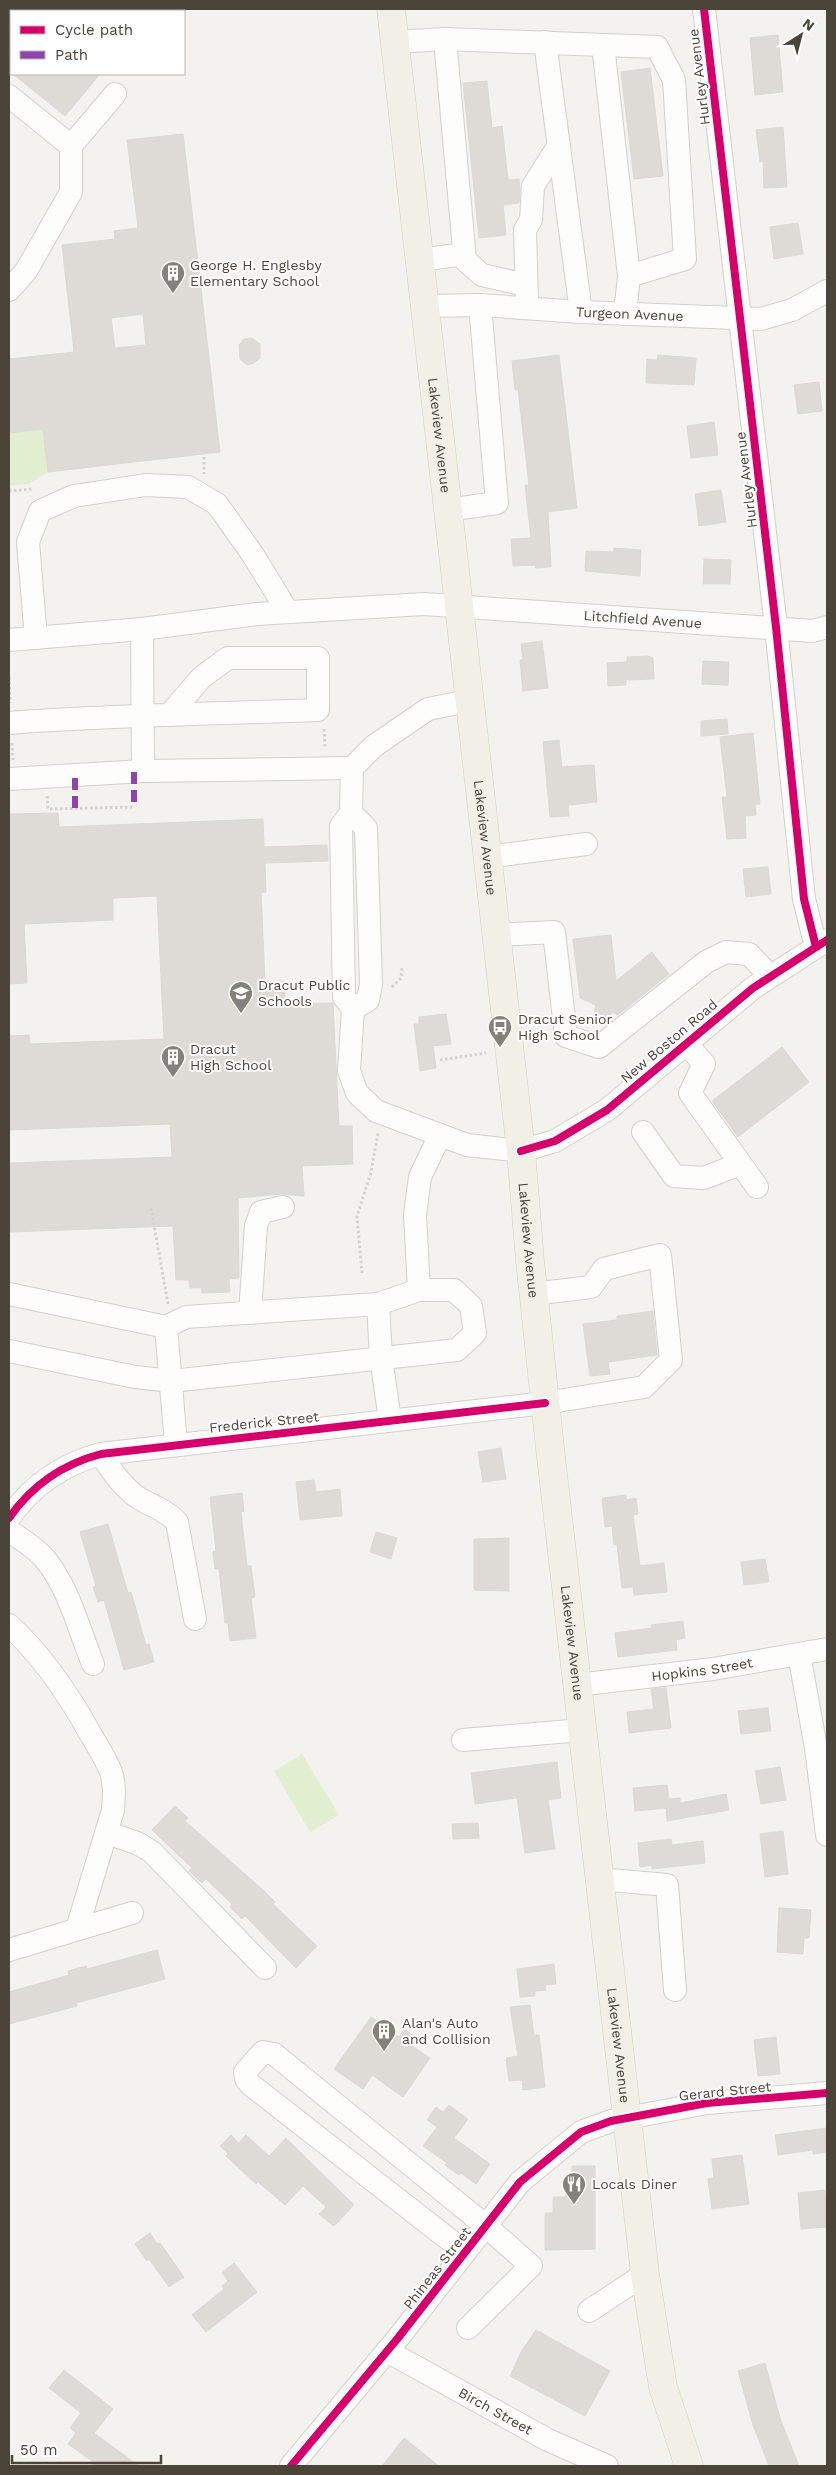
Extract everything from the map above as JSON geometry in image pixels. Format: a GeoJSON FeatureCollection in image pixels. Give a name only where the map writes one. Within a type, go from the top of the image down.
{"type":"FeatureCollection","features":[{"type":"Feature","properties":{"kind":"main road","name":"Lakeview Avenue"},"geometry":{"type":"LineString","coordinates":[[391,9],[468,701],[521,1151],[533,1294],[626,2118],[645,2274],[664,2387],[689,2466]]}},
{"type":"Feature","properties":{"kind":"street","name":"Hurley Avenue"},"geometry":{"type":"LineString","coordinates":[[704,9],[776,627],[804,899],[822,943]]}},
{"type":"Feature","properties":{"kind":"street"},"geometry":{"type":"LineString","coordinates":[[395,42],[445,38],[657,47],[674,80],[685,259],[629,276]]}},
{"type":"Feature","properties":{"kind":"street"},"geometry":{"type":"LineString","coordinates":[[445,38],[464,260],[482,275],[526,296],[525,230],[531,220],[533,186],[559,145]]}},
{"type":"Feature","properties":{"kind":"street"},"geometry":{"type":"LineString","coordinates":[[546,42],[580,312]]}},
{"type":"Feature","properties":{"kind":"street"},"geometry":{"type":"LineString","coordinates":[[603,45],[629,276],[625,314]]}},
{"type":"Feature","properties":{"kind":"street"},"geometry":{"type":"LineString","coordinates":[[9,290],[26,271],[71,192],[71,146],[115,94]]}},
{"type":"Feature","properties":{"kind":"street"},"geometry":{"type":"LineString","coordinates":[[9,96],[71,146]]}},
{"type":"Feature","properties":{"kind":"street"},"geometry":{"type":"LineString","coordinates":[[420,260],[464,254]]}},
{"type":"Feature","properties":{"kind":"street","name":"Turgeon Avenue"},"geometry":{"type":"LineString","coordinates":[[425,306],[480,305],[526,296],[580,312],[761,319],[777,316],[807,304],[827,291]]}},
{"type":"Feature","properties":{"kind":"street"},"geometry":{"type":"LineString","coordinates":[[448,510],[497,503],[480,305]]}},
{"type":"Feature","properties":{"kind":"street"},"geometry":{"type":"LineString","coordinates":[[36,638],[28,542],[40,511],[74,496],[146,485],[188,486],[217,504],[253,556],[288,612]]}},
{"type":"Feature","properties":{"kind":"street","name":"Litchfield Avenue"},"geometry":{"type":"LineString","coordinates":[[9,640],[142,629],[288,612],[424,604],[813,631],[827,627]]}},
{"type":"Feature","properties":{"kind":"street"},"geometry":{"type":"LineString","coordinates":[[142,629],[143,771]]}},
{"type":"Feature","properties":{"kind":"street"},"geometry":{"type":"LineString","coordinates":[[10,722],[318,710],[318,658],[228,658],[202,677],[169,715]]}},
{"type":"Feature","properties":{"kind":"street"},"geometry":{"type":"LineString","coordinates":[[468,701],[428,710],[374,746],[352,768],[351,813],[341,826],[344,997],[353,1009],[349,1071],[357,1094],[376,1110],[467,1145],[521,1151]]}},
{"type":"Feature","properties":{"kind":"street"},"geometry":{"type":"LineString","coordinates":[[11,772],[352,768]]}},
{"type":"Feature","properties":{"kind":"street"},"geometry":{"type":"LineString","coordinates":[[487,857],[586,844]]}},
{"type":"Feature","properties":{"kind":"street"},"geometry":{"type":"LineString","coordinates":[[496,935],[554,932],[566,1036],[599,1047],[706,962],[726,952],[749,954],[770,976]]}},
{"type":"Feature","properties":{"kind":"street","name":"New Boston Road"},"geometry":{"type":"LineString","coordinates":[[521,1151],[555,1141],[608,1110],[753,988],[822,943]]}},
{"type":"Feature","properties":{"kind":"street"},"geometry":{"type":"LineString","coordinates":[[686,1044],[704,1064],[690,1093],[757,1187]]}},
{"type":"Feature","properties":{"kind":"street"},"geometry":{"type":"LineString","coordinates":[[643,1132],[674,1176],[704,1178],[740,1164]]}},
{"type":"Feature","properties":{"kind":"street"},"geometry":{"type":"LineString","coordinates":[[419,1290],[415,1215],[420,1177],[440,1135]]}},
{"type":"Feature","properties":{"kind":"street"},"geometry":{"type":"LineString","coordinates":[[250,1313],[256,1226],[261,1212],[283,1207]]}},
{"type":"Feature","properties":{"kind":"street","name":"Frederick Street"},"geometry":{"type":"LineString","coordinates":[[9,1518],[30,1492],[56,1472],[78,1461],[101,1454],[545,1403],[644,1388],[671,1360],[660,1255],[604,1269],[591,1286],[533,1294]]}},
{"type":"Feature","properties":{"kind":"street"},"geometry":{"type":"LineString","coordinates":[[9,1294],[167,1317],[186,1317],[378,1304],[419,1290],[454,1290],[471,1306],[475,1334],[457,1350],[172,1381],[135,1378],[9,1351]]}},
{"type":"Feature","properties":{"kind":"street"},"geometry":{"type":"LineString","coordinates":[[378,1304],[381,1358],[390,1420]]}},
{"type":"Feature","properties":{"kind":"street"},"geometry":{"type":"LineString","coordinates":[[167,1317],[176,1444]]}},
{"type":"Feature","properties":{"kind":"street"},"geometry":{"type":"LineString","coordinates":[[101,1454],[115,1476],[138,1498],[165,1512],[177,1522],[195,1620]]}},
{"type":"Feature","properties":{"kind":"street"},"geometry":{"type":"LineString","coordinates":[[9,1530],[39,1553],[55,1574],[93,1664]]}},
{"type":"Feature","properties":{"kind":"street"},"geometry":{"type":"LineString","coordinates":[[9,1625],[40,1657],[59,1683],[83,1720],[111,1772],[115,1796],[107,1833],[77,1929]]}},
{"type":"Feature","properties":{"kind":"street","name":"Hopkins Street"},"geometry":{"type":"LineString","coordinates":[[577,1685],[713,1669],[827,1649]]}},
{"type":"Feature","properties":{"kind":"street"},"geometry":{"type":"LineString","coordinates":[[799,1654],[816,1748],[827,1835]]}},
{"type":"Feature","properties":{"kind":"street"},"geometry":{"type":"LineString","coordinates":[[463,1740],[582,1730]]}},
{"type":"Feature","properties":{"kind":"street"},"geometry":{"type":"LineString","coordinates":[[107,1833],[137,1843],[152,1852],[265,1968]]}},
{"type":"Feature","properties":{"kind":"street"},"geometry":{"type":"LineString","coordinates":[[599,1879],[668,1885],[675,1990]]}},
{"type":"Feature","properties":{"kind":"street"},"geometry":{"type":"LineString","coordinates":[[9,1950],[132,1913]]}},
{"type":"Feature","properties":{"kind":"street"},"geometry":{"type":"LineString","coordinates":[[466,2252],[251,2085],[246,2079],[245,2072],[263,2052],[274,2054],[486,2226],[531,2266],[468,2328]]}},
{"type":"Feature","properties":{"kind":"street","name":"Gerard Street"},"geometry":{"type":"LineString","coordinates":[[626,2118],[707,2104],[827,2093]]}},
{"type":"Feature","properties":{"kind":"street","name":"Phineas Street"},"geometry":{"type":"LineString","coordinates":[[291,2466],[387,2351],[520,2182],[581,2132],[626,2118]]}},
{"type":"Feature","properties":{"kind":"street"},"geometry":{"type":"LineString","coordinates":[[589,2311],[645,2274]]}},
{"type":"Feature","properties":{"kind":"street","name":"Birch Street"},"geometry":{"type":"LineString","coordinates":[[387,2351],[548,2440],[607,2466]]}},
{"type":"Feature","properties":{"kind":"path"},"geometry":{"type":"LineString","coordinates":[[204,457],[205,480]]}},
{"type":"Feature","properties":{"kind":"path"},"geometry":{"type":"LineString","coordinates":[[9,491],[32,489]]}},
{"type":"Feature","properties":{"kind":"path"},"geometry":{"type":"LineString","coordinates":[[9,677],[11,772]]}},
{"type":"Feature","properties":{"kind":"path"},"geometry":{"type":"LineString","coordinates":[[318,710],[324,726],[325,750]]}},
{"type":"Feature","properties":{"kind":"path"},"geometry":{"type":"LineString","coordinates":[[46,793],[48,809],[134,807]]}},
{"type":"Feature","properties":{"kind":"path"},"geometry":{"type":"LineString","coordinates":[[440,1060],[486,1053]]}},
{"type":"Feature","properties":{"kind":"path"},"geometry":{"type":"LineString","coordinates":[[362,1273],[357,1216],[371,1172],[380,1124]]}},
{"type":"Feature","properties":{"kind":"path"},"geometry":{"type":"LineString","coordinates":[[151,1208],[167,1317]]}},
{"type":"Feature","properties":{"kind":"green space"},"geometry":{"type":"Polygon","coordinates":[[[43,429],[48,472],[28,484],[9,486],[9,433],[43,429]]]}},
{"type":"Feature","properties":{"kind":"green space"},"geometry":{"type":"Polygon","coordinates":[[[302,1754],[339,1815],[310,1832],[274,1771],[302,1754]]]}},
{"type":"Feature","properties":{"kind":"building"},"geometry":{"type":"Polygon","coordinates":[[[778,35],[783,92],[755,95],[750,38],[778,35]]]}},
{"type":"Feature","properties":{"kind":"building"},"geometry":{"type":"Polygon","coordinates":[[[650,68],[663,176],[634,179],[621,72],[650,68]]]}},
{"type":"Feature","properties":{"kind":"building"},"geometry":{"type":"Polygon","coordinates":[[[14,75],[99,75],[65,116],[14,75]]]}},
{"type":"Feature","properties":{"kind":"building"},"geometry":{"type":"Polygon","coordinates":[[[487,81],[492,128],[502,126],[508,180],[519,179],[520,190],[519,203],[503,205],[506,235],[479,238],[463,83],[487,81]]]}},
{"type":"Feature","properties":{"kind":"building"},"geometry":{"type":"Polygon","coordinates":[[[783,127],[787,187],[764,188],[763,161],[760,162],[756,130],[783,127]]]}},
{"type":"Feature","properties":{"kind":"building","name":"George H. Englesby Elementary School"},"geometry":{"type":"Polygon","coordinates":[[[183,134],[220,452],[48,472],[43,429],[9,433],[9,359],[74,352],[62,245],[115,239],[114,231],[138,228],[127,140],[183,134]],[[143,314],[111,318],[115,348],[146,345],[143,314]]]}},
{"type":"Feature","properties":{"kind":"building"},"geometry":{"type":"Polygon","coordinates":[[[798,223],[803,254],[774,259],[770,227],[798,223]]]}},
{"type":"Feature","properties":{"kind":"building"},"geometry":{"type":"Polygon","coordinates":[[[252,338],[260,344],[260,358],[254,363],[247,365],[240,359],[239,345],[244,339],[252,338]]]}},
{"type":"Feature","properties":{"kind":"building"},"geometry":{"type":"Polygon","coordinates":[[[559,355],[577,508],[548,512],[551,567],[536,568],[535,565],[513,566],[511,539],[531,538],[525,485],[529,485],[518,389],[515,390],[512,361],[559,355]]]}},
{"type":"Feature","properties":{"kind":"building"},"geometry":{"type":"Polygon","coordinates":[[[658,355],[696,358],[694,385],[646,383],[647,359],[657,360],[658,355]]]}},
{"type":"Feature","properties":{"kind":"building"},"geometry":{"type":"Polygon","coordinates":[[[819,382],[822,411],[798,414],[794,385],[819,382]]]}},
{"type":"Feature","properties":{"kind":"building"},"geometry":{"type":"Polygon","coordinates":[[[714,422],[718,455],[691,458],[687,426],[714,422]]]}},
{"type":"Feature","properties":{"kind":"building"},"geometry":{"type":"Polygon","coordinates":[[[721,490],[726,522],[699,526],[695,494],[721,490]]]}},
{"type":"Feature","properties":{"kind":"building"},"geometry":{"type":"Polygon","coordinates":[[[614,548],[641,550],[640,576],[585,571],[586,551],[614,552],[614,548]]]}},
{"type":"Feature","properties":{"kind":"building"},"geometry":{"type":"Polygon","coordinates":[[[704,559],[731,560],[730,584],[703,584],[704,559]]]}},
{"type":"Feature","properties":{"kind":"building"},"geometry":{"type":"Polygon","coordinates":[[[542,641],[548,688],[523,691],[520,660],[523,660],[521,644],[542,641]]]}},
{"type":"Feature","properties":{"kind":"building"},"geometry":{"type":"Polygon","coordinates":[[[648,656],[653,658],[654,679],[626,680],[626,685],[608,686],[607,663],[627,662],[627,657],[648,656]]]}},
{"type":"Feature","properties":{"kind":"building"},"geometry":{"type":"Polygon","coordinates":[[[703,661],[729,662],[728,685],[702,684],[703,661]]]}},
{"type":"Feature","properties":{"kind":"building"},"geometry":{"type":"Polygon","coordinates":[[[727,719],[728,734],[701,736],[701,721],[727,719]]]}},
{"type":"Feature","properties":{"kind":"building"},"geometry":{"type":"Polygon","coordinates":[[[753,733],[760,804],[755,804],[756,815],[745,816],[746,838],[727,839],[722,797],[727,797],[720,737],[753,733]]]}},
{"type":"Feature","properties":{"kind":"building"},"geometry":{"type":"Polygon","coordinates":[[[559,740],[562,767],[594,765],[597,802],[568,805],[569,816],[550,817],[543,742],[559,740]]]}},
{"type":"Feature","properties":{"kind":"building","name":"Dracut High School"},"geometry":{"type":"Polygon","coordinates":[[[58,813],[59,827],[263,819],[264,847],[327,845],[328,861],[265,863],[266,892],[261,892],[265,982],[284,981],[285,1004],[333,1003],[339,1126],[352,1126],[353,1164],[302,1166],[304,1196],[281,1194],[238,1198],[239,1278],[229,1279],[230,1292],[202,1293],[202,1288],[190,1288],[189,1280],[176,1280],[173,1226],[10,1232],[9,1230],[9,1163],[172,1157],[170,1124],[9,1130],[9,1036],[29,1035],[30,1044],[164,1039],[157,896],[113,898],[113,920],[24,924],[27,983],[9,984],[9,814],[58,813]]]}},
{"type":"Feature","properties":{"kind":"building"},"geometry":{"type":"Polygon","coordinates":[[[768,867],[771,894],[746,897],[743,869],[768,867]]]}},
{"type":"Feature","properties":{"kind":"building"},"geometry":{"type":"Polygon","coordinates":[[[611,935],[616,981],[652,952],[669,974],[618,1015],[612,1012],[609,1018],[594,1011],[596,1005],[580,998],[573,939],[611,935]]]}},
{"type":"Feature","properties":{"kind":"building"},"geometry":{"type":"Polygon","coordinates":[[[446,1014],[451,1044],[433,1046],[436,1068],[420,1071],[414,1024],[419,1024],[419,1017],[446,1014]]]}},
{"type":"Feature","properties":{"kind":"building"},"geometry":{"type":"Polygon","coordinates":[[[782,1047],[809,1082],[738,1137],[712,1101],[782,1047]]]}},
{"type":"Feature","properties":{"kind":"building"},"geometry":{"type":"Polygon","coordinates":[[[653,1311],[657,1355],[608,1362],[610,1374],[590,1376],[583,1324],[617,1320],[617,1316],[653,1311]]]}},
{"type":"Feature","properties":{"kind":"building"},"geometry":{"type":"Polygon","coordinates":[[[501,1448],[506,1479],[483,1482],[478,1452],[501,1448]]]}},
{"type":"Feature","properties":{"kind":"building"},"geometry":{"type":"Polygon","coordinates":[[[314,1480],[316,1492],[340,1489],[342,1516],[300,1520],[296,1482],[314,1480]]]}},
{"type":"Feature","properties":{"kind":"building"},"geometry":{"type":"Polygon","coordinates":[[[242,1493],[244,1511],[241,1512],[247,1566],[251,1566],[255,1597],[251,1598],[256,1638],[230,1641],[228,1623],[225,1623],[219,1569],[215,1569],[213,1552],[216,1551],[210,1497],[242,1493]]]}},
{"type":"Feature","properties":{"kind":"building"},"geometry":{"type":"Polygon","coordinates":[[[626,1495],[626,1500],[636,1498],[638,1514],[633,1515],[640,1566],[664,1563],[667,1592],[634,1595],[633,1587],[622,1588],[617,1544],[614,1545],[612,1526],[605,1527],[602,1498],[626,1495]]]}},
{"type":"Feature","properties":{"kind":"building"},"geometry":{"type":"Polygon","coordinates":[[[108,1524],[128,1593],[131,1592],[146,1645],[149,1644],[154,1662],[124,1670],[104,1600],[98,1602],[93,1587],[96,1586],[80,1532],[108,1524]]]}},
{"type":"Feature","properties":{"kind":"building"},"geometry":{"type":"Polygon","coordinates":[[[376,1532],[397,1538],[391,1559],[370,1552],[376,1532]]]}},
{"type":"Feature","properties":{"kind":"building"},"geometry":{"type":"Polygon","coordinates":[[[509,1538],[509,1591],[474,1590],[474,1539],[509,1538]]]}},
{"type":"Feature","properties":{"kind":"building"},"geometry":{"type":"Polygon","coordinates":[[[765,1559],[769,1582],[744,1585],[741,1562],[765,1559]]]}},
{"type":"Feature","properties":{"kind":"building"},"geometry":{"type":"Polygon","coordinates":[[[683,1621],[685,1638],[676,1640],[677,1650],[618,1657],[615,1633],[652,1628],[651,1625],[683,1621]]]}},
{"type":"Feature","properties":{"kind":"building"},"geometry":{"type":"Polygon","coordinates":[[[666,1688],[671,1728],[629,1733],[627,1712],[654,1709],[651,1689],[666,1688]]]}},
{"type":"Feature","properties":{"kind":"building"},"geometry":{"type":"Polygon","coordinates":[[[768,1708],[771,1731],[741,1734],[738,1711],[768,1708]]]}},
{"type":"Feature","properties":{"kind":"building"},"geometry":{"type":"Polygon","coordinates":[[[557,1762],[561,1798],[548,1800],[555,1849],[525,1853],[517,1798],[475,1804],[471,1773],[557,1762]]]}},
{"type":"Feature","properties":{"kind":"building"},"geometry":{"type":"Polygon","coordinates":[[[780,1767],[786,1800],[761,1804],[755,1771],[780,1767]]]}},
{"type":"Feature","properties":{"kind":"building"},"geometry":{"type":"Polygon","coordinates":[[[667,1785],[669,1799],[680,1798],[680,1803],[726,1794],[729,1810],[667,1821],[666,1808],[635,1811],[633,1788],[667,1785]]]}},
{"type":"Feature","properties":{"kind":"building"},"geometry":{"type":"Polygon","coordinates":[[[175,1806],[188,1818],[185,1821],[262,1889],[275,1902],[273,1904],[317,1946],[296,1968],[245,1916],[242,1919],[230,1907],[232,1904],[206,1879],[202,1883],[189,1871],[192,1868],[152,1830],[175,1806]]]}},
{"type":"Feature","properties":{"kind":"building"},"geometry":{"type":"Polygon","coordinates":[[[478,1823],[479,1838],[453,1839],[452,1824],[478,1823]]]}},
{"type":"Feature","properties":{"kind":"building"},"geometry":{"type":"Polygon","coordinates":[[[783,1831],[788,1874],[765,1877],[760,1834],[783,1831]]]}},
{"type":"Feature","properties":{"kind":"building"},"geometry":{"type":"Polygon","coordinates":[[[671,1839],[672,1845],[703,1841],[705,1863],[652,1869],[652,1865],[640,1867],[638,1843],[671,1839]]]}},
{"type":"Feature","properties":{"kind":"building"},"geometry":{"type":"Polygon","coordinates":[[[779,1908],[811,1910],[809,1938],[804,1938],[803,1954],[777,1952],[779,1908]]]}},
{"type":"Feature","properties":{"kind":"building"},"geometry":{"type":"Polygon","coordinates":[[[157,1950],[165,1979],[76,2003],[77,2006],[9,2024],[9,1992],[69,1975],[68,1971],[86,1966],[87,1969],[157,1950]]]}},
{"type":"Feature","properties":{"kind":"building"},"geometry":{"type":"Polygon","coordinates":[[[554,1964],[556,1984],[545,1985],[546,1990],[535,1991],[535,1996],[520,1997],[517,1969],[554,1964]]]}},
{"type":"Feature","properties":{"kind":"building"},"geometry":{"type":"Polygon","coordinates":[[[530,2005],[534,2035],[539,2035],[545,2087],[523,2090],[522,2080],[509,2081],[506,2058],[518,2056],[510,2007],[530,2005]]]}},
{"type":"Feature","properties":{"kind":"building","name":"Alan's Auto and Collision"},"geometry":{"type":"Polygon","coordinates":[[[371,2017],[399,2037],[404,2029],[417,2038],[412,2046],[430,2058],[403,2097],[372,2075],[363,2089],[334,2069],[371,2017]]]}},
{"type":"Feature","properties":{"kind":"building"},"geometry":{"type":"Polygon","coordinates":[[[776,2037],[780,2074],[758,2076],[754,2040],[776,2037]]]}},
{"type":"Feature","properties":{"kind":"building"},"geometry":{"type":"Polygon","coordinates":[[[449,2105],[468,2119],[454,2138],[490,2164],[476,2184],[461,2173],[459,2175],[445,2165],[447,2163],[423,2146],[437,2127],[427,2120],[436,2107],[443,2112],[449,2105]]]}},
{"type":"Feature","properties":{"kind":"building"},"geometry":{"type":"Polygon","coordinates":[[[827,2128],[827,2152],[813,2154],[813,2150],[778,2155],[775,2135],[827,2128]]]}},
{"type":"Feature","properties":{"kind":"building"},"geometry":{"type":"Polygon","coordinates":[[[231,2135],[239,2143],[246,2135],[269,2156],[286,2138],[354,2205],[334,2226],[319,2214],[326,2207],[303,2186],[285,2205],[258,2182],[256,2184],[226,2156],[228,2154],[220,2146],[231,2135]]]}},
{"type":"Feature","properties":{"kind":"building"},"geometry":{"type":"Polygon","coordinates":[[[742,2155],[749,2204],[712,2209],[708,2179],[714,2178],[712,2159],[742,2155]]]}},
{"type":"Feature","properties":{"kind":"building","name":"Locals Diner"},"geometry":{"type":"Polygon","coordinates":[[[572,2166],[595,2166],[595,2249],[545,2250],[545,2213],[553,2213],[553,2197],[566,2197],[566,2174],[572,2174],[572,2166]]]}},
{"type":"Feature","properties":{"kind":"building"},"geometry":{"type":"Polygon","coordinates":[[[825,2190],[827,2227],[801,2229],[798,2193],[825,2190]]]}},
{"type":"Feature","properties":{"kind":"building"},"geometry":{"type":"Polygon","coordinates":[[[150,2233],[157,2244],[160,2243],[184,2277],[169,2287],[149,2259],[147,2261],[135,2244],[150,2233]]]}},
{"type":"Feature","properties":{"kind":"building"},"geometry":{"type":"Polygon","coordinates":[[[234,2263],[257,2292],[206,2332],[192,2315],[224,2289],[222,2286],[228,2281],[222,2273],[234,2263]]]}},
{"type":"Feature","properties":{"kind":"building"},"geometry":{"type":"Polygon","coordinates":[[[536,2330],[610,2371],[585,2416],[510,2376],[521,2352],[536,2330]]]}},
{"type":"Feature","properties":{"kind":"building"},"geometry":{"type":"Polygon","coordinates":[[[765,2363],[780,2418],[799,2466],[769,2466],[753,2425],[738,2371],[765,2363]]]}},
{"type":"Feature","properties":{"kind":"building"},"geometry":{"type":"Polygon","coordinates":[[[64,2370],[113,2409],[94,2433],[139,2466],[92,2466],[92,2461],[68,2444],[76,2433],[70,2428],[81,2413],[49,2388],[64,2370]]]}},
{"type":"Feature","properties":{"kind":"building"},"geometry":{"type":"Polygon","coordinates":[[[404,2438],[439,2466],[382,2466],[404,2438]]]}},
{"type":"Feature","properties":{"kind":"marked path"},"geometry":{"type":"LineString","coordinates":[[134,772],[134,807]]}},
{"type":"Feature","properties":{"kind":"marked path"},"geometry":{"type":"LineString","coordinates":[[75,776],[75,808]]}},
{"type":"Feature","properties":{"kind":"cycle path"},"geometry":{"type":"LineString","coordinates":[[704,9],[776,627],[804,899],[816,947]]}},
{"type":"Feature","properties":{"kind":"cycle path"},"geometry":{"type":"LineString","coordinates":[[521,1151],[555,1141],[607,1110],[753,988],[827,940]]}},
{"type":"Feature","properties":{"kind":"cycle path"},"geometry":{"type":"LineString","coordinates":[[9,1518],[28,1495],[49,1477],[87,1458],[101,1454],[545,1403]]}},
{"type":"Feature","properties":{"kind":"cycle path"},"geometry":{"type":"LineString","coordinates":[[291,2466],[398,2338],[520,2182],[581,2132],[611,2121],[707,2103],[827,2093]]}},
{"type":"Feature","properties":{"kind":"place","name":"George H. Englesby Elementary School"},"geometry":{"type":"Point","coordinates":[173,294]}},
{"type":"Feature","properties":{"kind":"place","name":"Dracut Public Schools"},"geometry":{"type":"Point","coordinates":[241,1014]}},
{"type":"Feature","properties":{"kind":"place","name":"Dracut Senior High School"},"geometry":{"type":"Point","coordinates":[500,1048]}},
{"type":"Feature","properties":{"kind":"place","name":"Dracut High School"},"geometry":{"type":"Point","coordinates":[173,1078]}},
{"type":"Feature","properties":{"kind":"place","name":"Alan's Auto and Collision"},"geometry":{"type":"Point","coordinates":[384,2052]}},
{"type":"Feature","properties":{"kind":"place","name":"Locals Diner"},"geometry":{"type":"Point","coordinates":[574,2205]}}]}
